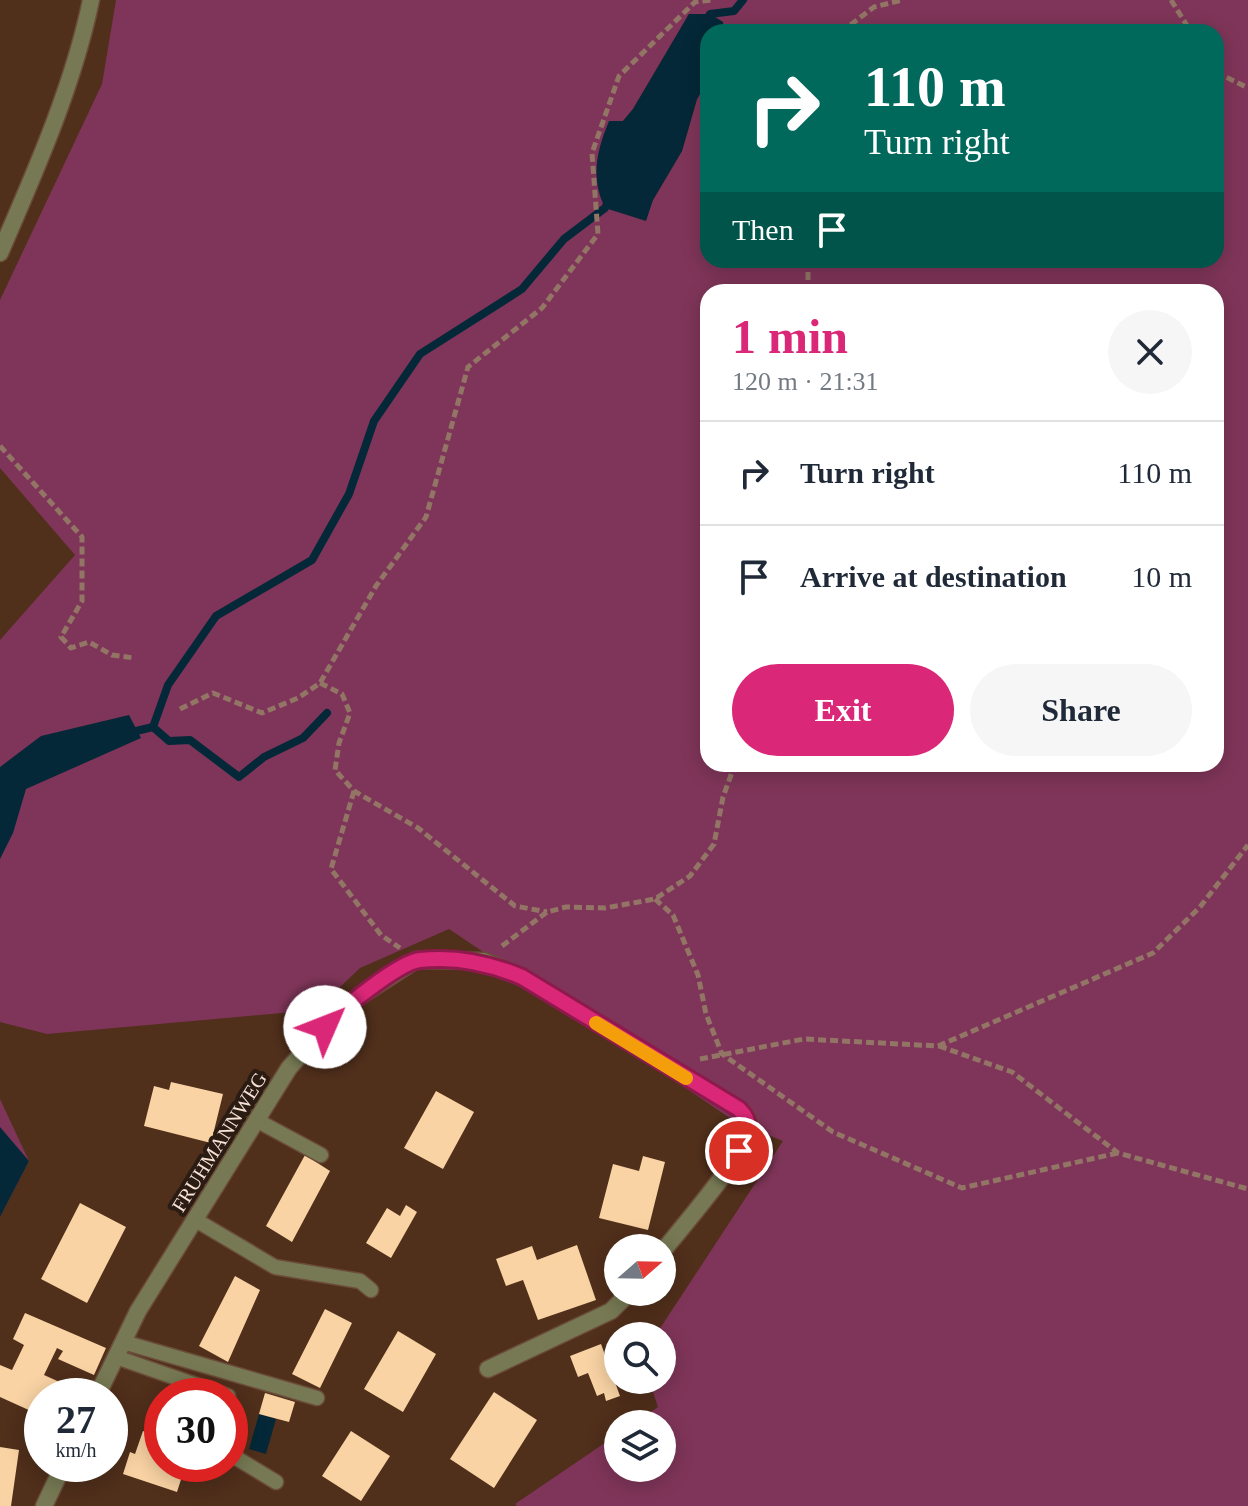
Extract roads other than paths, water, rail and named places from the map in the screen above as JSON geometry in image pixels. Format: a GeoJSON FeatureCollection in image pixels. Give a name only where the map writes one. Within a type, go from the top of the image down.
{"type":"FeatureCollection","features":[{"type":"Feature","properties":{"kind":"street"},"geometry":{"type":"LineString","coordinates":[[0,253],[36,169],[84,34],[91,0]]}},
{"type":"Feature","properties":{"kind":"street","name":"FRUHMANNWEG"},"geometry":{"type":"LineString","coordinates":[[106,1378],[194,1219],[289,1068],[343,1007],[416,960],[484,961],[522,977],[748,1118],[750,1131],[739,1151],[676,1234]]}},
{"type":"Feature","properties":{"kind":"street"},"geometry":{"type":"LineString","coordinates":[[488,1369],[616,1306]]}},
{"type":"Feature","properties":{"kind":"street"},"geometry":{"type":"LineString","coordinates":[[44,1506],[55,1482]]}},
{"type":"Feature","properties":{"kind":"lane"},"geometry":{"type":"LineString","coordinates":[[256,1120],[321,1155]]}},
{"type":"Feature","properties":{"kind":"lane"},"geometry":{"type":"LineString","coordinates":[[194,1219],[275,1267],[360,1281],[371,1290]]}},
{"type":"Feature","properties":{"kind":"lane"},"geometry":{"type":"LineString","coordinates":[[119,1350],[185,1378]]}},
{"type":"Feature","properties":{"kind":"lane"},"geometry":{"type":"LineString","coordinates":[[119,1350],[317,1398]]}},
{"type":"Feature","properties":{"kind":"lane"},"geometry":{"type":"LineString","coordinates":[[248,1465],[276,1482]]}},
{"type":"Feature","properties":{"kind":"water"},"geometry":{"type":"Polygon","coordinates":[[[689,14],[710,14],[723,22],[700,24],[700,94],[682,151],[653,200],[646,221],[605,208],[598,185],[597,164],[609,121],[623,121],[689,14]]]}},
{"type":"Feature","properties":{"kind":"water"},"geometry":{"type":"Polygon","coordinates":[[[129,715],[141,738],[26,789],[13,833],[0,859],[0,767],[41,736],[129,715]]]}},
{"type":"Feature","properties":{"kind":"water"},"geometry":{"type":"Polygon","coordinates":[[[0,1127],[29,1161],[0,1217],[0,1127]]]}},
{"type":"Feature","properties":{"kind":"water"},"geometry":{"type":"Polygon","coordinates":[[[259,1414],[276,1419],[266,1454],[249,1449],[259,1414]]]}},
{"type":"Feature","properties":{"kind":"waterway"},"geometry":{"type":"LineString","coordinates":[[705,23],[710,14],[734,11],[743,0]]}},
{"type":"Feature","properties":{"kind":"waterway"},"geometry":{"type":"LineString","coordinates":[[128,733],[153,727],[168,685],[216,616],[312,560],[349,494],[374,421],[420,354],[522,289],[564,239],[605,208],[609,200]]}},
{"type":"Feature","properties":{"kind":"waterway"},"geometry":{"type":"LineString","coordinates":[[153,727],[169,741],[190,740],[239,777],[264,757],[303,738],[327,713]]}}]}
